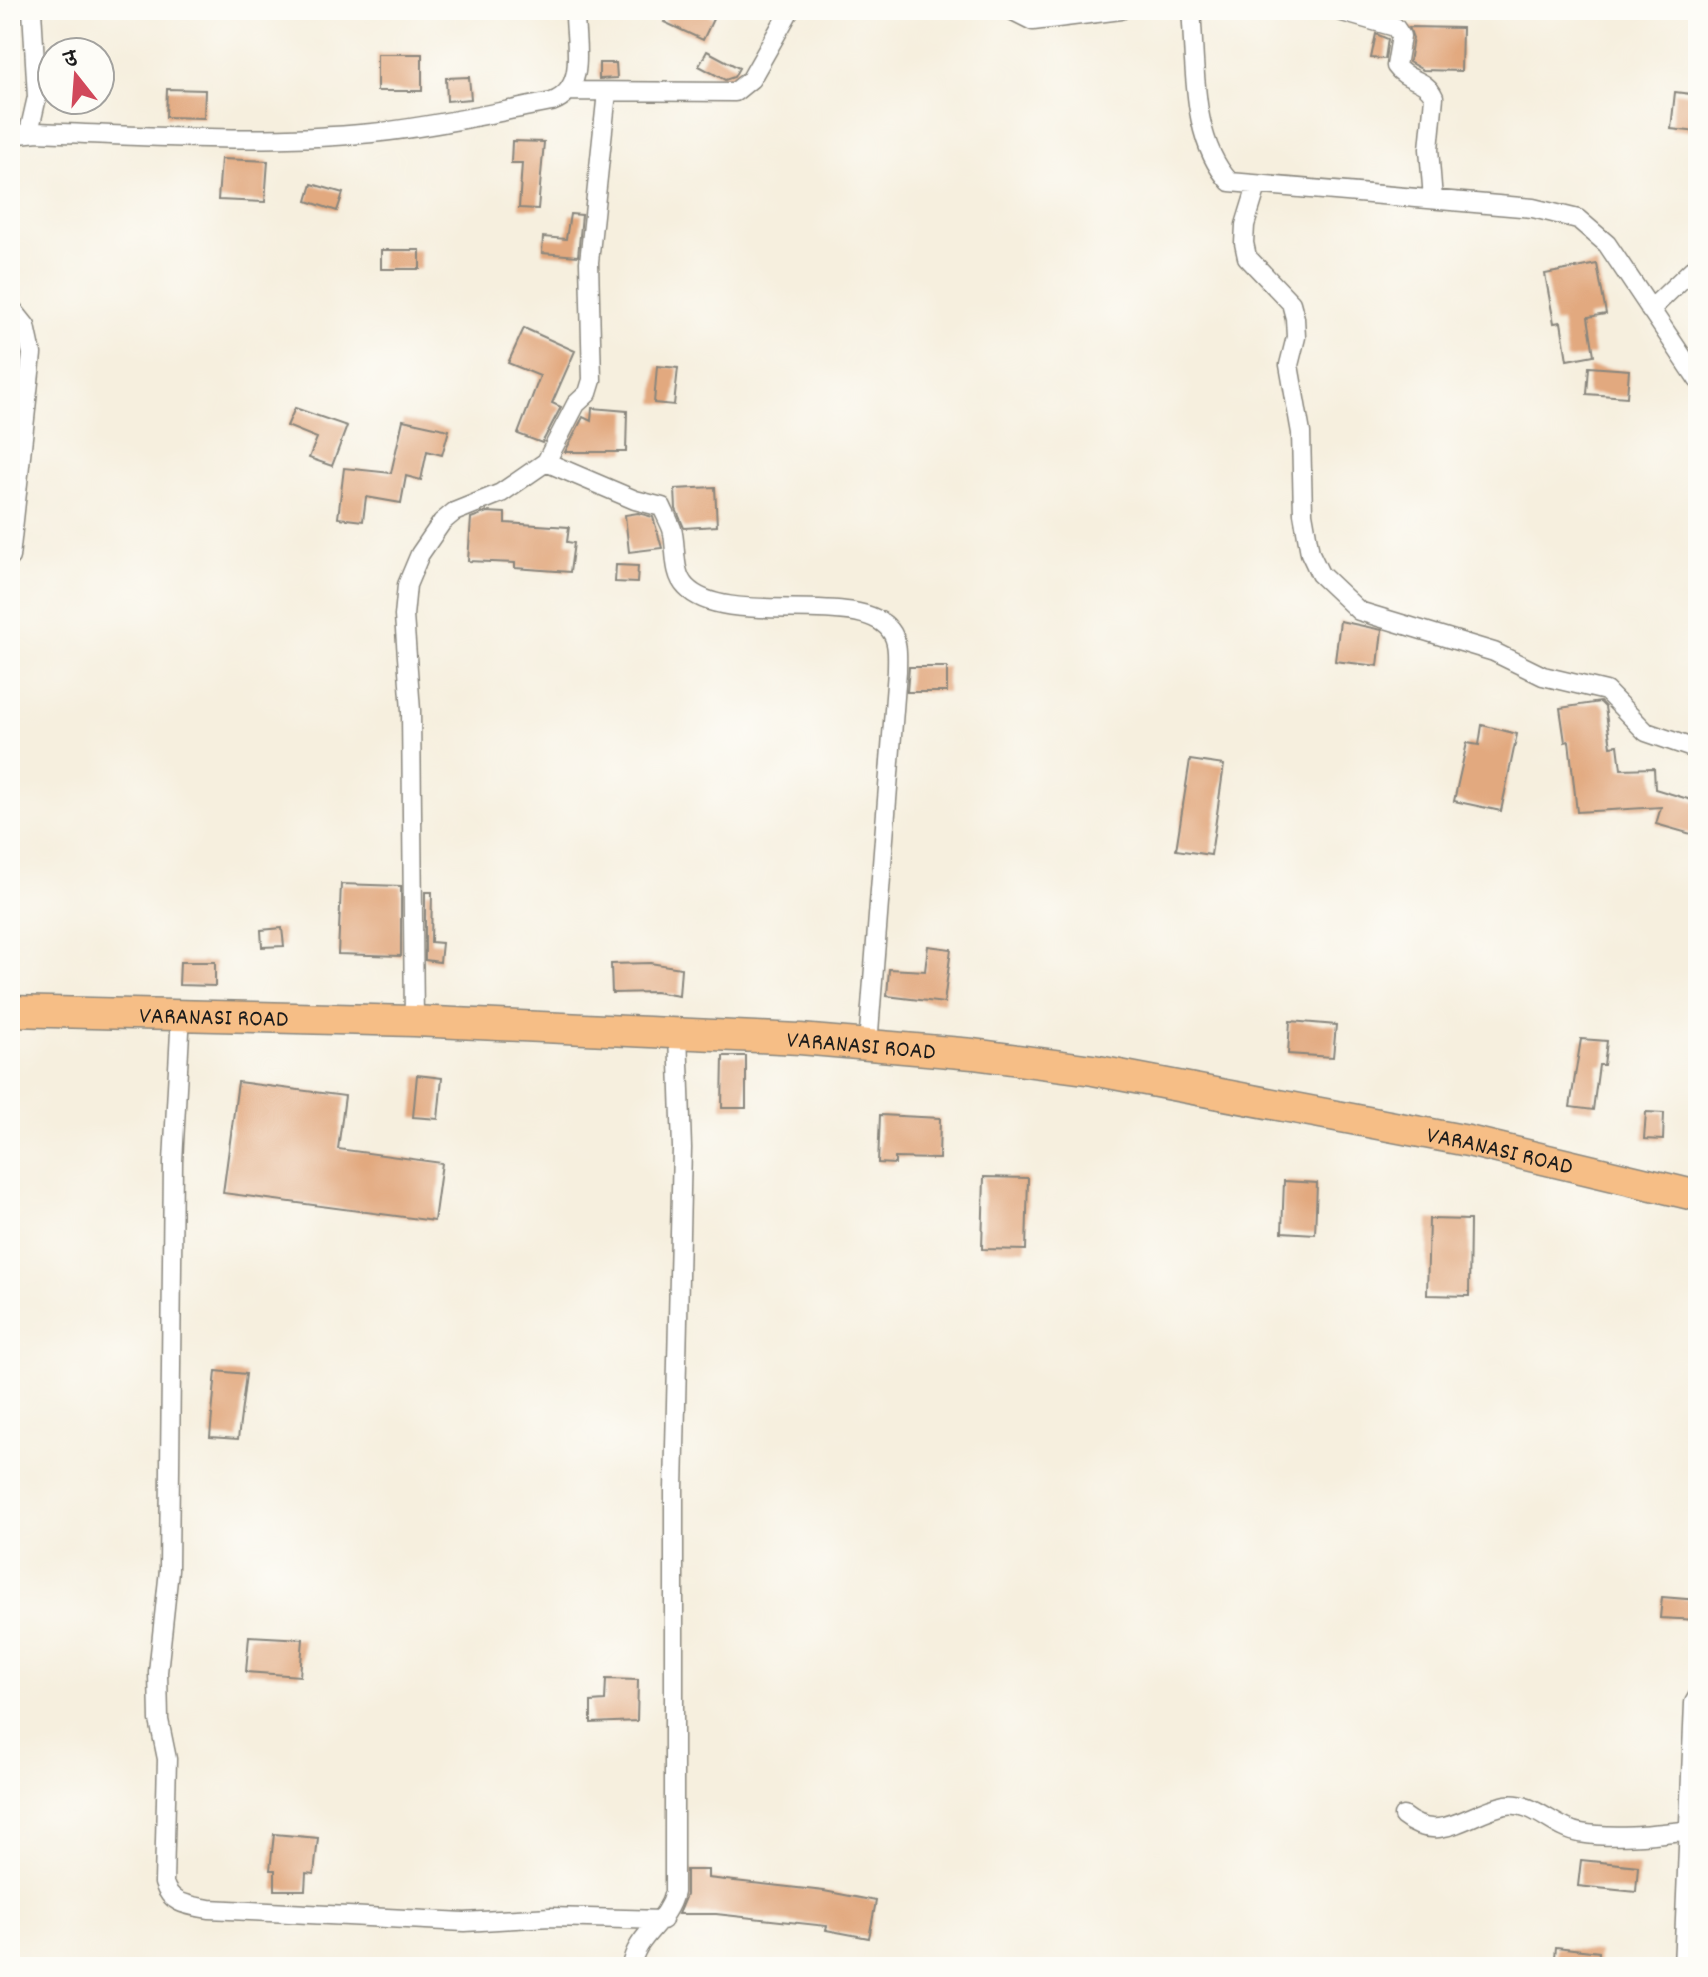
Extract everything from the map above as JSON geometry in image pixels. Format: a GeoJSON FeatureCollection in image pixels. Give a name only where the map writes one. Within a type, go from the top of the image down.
{"type":"FeatureCollection","features":[{"type":"Feature","properties":{"kind":"highway","name":"VARANASI ROAD"},"geometry":{"type":"LineString","coordinates":[[10,1011],[414,1021],[868,1045],[1093,1070],[1468,1141],[1698,1196]]}},
{"type":"Feature","properties":{"kind":"street"},"geometry":{"type":"LineString","coordinates":[[29,132],[37,97],[32,10]]}},
{"type":"Feature","properties":{"kind":"street"},"geometry":{"type":"LineString","coordinates":[[570,91],[576,69],[575,10]]}},
{"type":"Feature","properties":{"kind":"street"},"geometry":{"type":"LineString","coordinates":[[10,135],[29,132],[246,139],[371,133],[552,102],[570,91],[735,92],[751,79],[790,10]]}},
{"type":"Feature","properties":{"kind":"street"},"geometry":{"type":"LineString","coordinates":[[1011,10],[1033,21],[1121,10]]}},
{"type":"Feature","properties":{"kind":"street"},"geometry":{"type":"LineString","coordinates":[[1191,10],[1198,96],[1208,148],[1214,163],[1230,182],[1533,208],[1578,219],[1607,244],[1698,380]]}},
{"type":"Feature","properties":{"kind":"street"},"geometry":{"type":"LineString","coordinates":[[1335,10],[1395,27],[1401,36],[1396,66],[1402,75],[1425,83],[1430,89],[1434,97],[1429,149],[1433,199]]}},
{"type":"Feature","properties":{"kind":"street"},"geometry":{"type":"LineString","coordinates":[[414,1021],[411,711],[404,616],[407,585],[420,554],[442,522],[454,512],[501,493],[546,462],[576,404],[588,393],[592,380],[589,262],[607,92]]}},
{"type":"Feature","properties":{"kind":"street"},"geometry":{"type":"LineString","coordinates":[[1257,186],[1245,225],[1244,243],[1247,257],[1291,303],[1295,318],[1296,337],[1289,365],[1302,446],[1303,513],[1310,553],[1320,574],[1359,611],[1395,624],[1461,640],[1519,662],[1543,676],[1606,691],[1646,732],[1698,750]]}},
{"type":"Feature","properties":{"kind":"street"},"geometry":{"type":"LineString","coordinates":[[1650,310],[1698,264]]}},
{"type":"Feature","properties":{"kind":"street"},"geometry":{"type":"LineString","coordinates":[[10,306],[26,326],[32,354],[29,394],[15,442],[10,557]]}},
{"type":"Feature","properties":{"kind":"street"},"geometry":{"type":"LineString","coordinates":[[546,462],[635,500],[662,507],[672,529],[674,559],[682,584],[696,597],[780,610],[851,613],[871,618],[891,630],[895,639],[897,671],[868,1045]]}},
{"type":"Feature","properties":{"kind":"street"},"geometry":{"type":"LineString","coordinates":[[181,1013],[173,1162],[169,1570],[158,1672],[159,1720],[167,1759],[164,1883],[168,1895],[175,1901],[209,1909],[435,1922],[550,1917],[663,1920]]}},
{"type":"Feature","properties":{"kind":"street"},"geometry":{"type":"LineString","coordinates":[[631,1967],[641,1938],[663,1920],[670,1909],[674,1892],[674,1490],[682,1148],[678,1034]]}},
{"type":"Feature","properties":{"kind":"street"},"geometry":{"type":"LineString","coordinates":[[1683,1967],[1694,1703],[1698,1696]]}},
{"type":"Feature","properties":{"kind":"street"},"geometry":{"type":"LineString","coordinates":[[1403,1816],[1421,1828],[1444,1829],[1507,1805],[1522,1806],[1579,1833],[1656,1834],[1691,1830]]}},
{"type":"Feature","properties":{"kind":"building"},"geometry":{"type":"Polygon","coordinates":[[[670,10],[697,10],[714,17],[703,40],[664,22],[670,10]]]}},
{"type":"Feature","properties":{"kind":"building"},"geometry":{"type":"Polygon","coordinates":[[[1409,27],[1462,28],[1461,71],[1423,70],[1409,62],[1413,38],[1409,27]]]}},
{"type":"Feature","properties":{"kind":"building"},"geometry":{"type":"Polygon","coordinates":[[[1376,34],[1388,39],[1385,59],[1371,58],[1376,34]]]}},
{"type":"Feature","properties":{"kind":"building"},"geometry":{"type":"Polygon","coordinates":[[[707,51],[739,68],[734,77],[725,80],[699,66],[707,51]]]}},
{"type":"Feature","properties":{"kind":"building"},"geometry":{"type":"Polygon","coordinates":[[[377,54],[422,54],[422,91],[377,91],[377,54]]]}},
{"type":"Feature","properties":{"kind":"building"},"geometry":{"type":"Polygon","coordinates":[[[599,63],[616,63],[617,78],[599,79],[599,63]]]}},
{"type":"Feature","properties":{"kind":"building"},"geometry":{"type":"Polygon","coordinates":[[[469,77],[471,99],[447,101],[446,78],[469,77]]]}},
{"type":"Feature","properties":{"kind":"building"},"geometry":{"type":"Polygon","coordinates":[[[167,89],[205,90],[204,118],[166,117],[167,89]]]}},
{"type":"Feature","properties":{"kind":"building"},"geometry":{"type":"Polygon","coordinates":[[[1675,92],[1698,95],[1698,132],[1671,129],[1675,92]]]}},
{"type":"Feature","properties":{"kind":"building"},"geometry":{"type":"Polygon","coordinates":[[[512,141],[544,142],[538,209],[519,208],[522,163],[511,163],[512,141]]]}},
{"type":"Feature","properties":{"kind":"building"},"geometry":{"type":"Polygon","coordinates":[[[221,159],[268,161],[265,202],[218,200],[221,159]]]}},
{"type":"Feature","properties":{"kind":"building"},"geometry":{"type":"Polygon","coordinates":[[[312,184],[343,193],[337,211],[307,201],[312,184]]]}},
{"type":"Feature","properties":{"kind":"building"},"geometry":{"type":"Polygon","coordinates":[[[570,214],[582,215],[578,256],[542,253],[543,237],[566,239],[570,214]]]}},
{"type":"Feature","properties":{"kind":"building"},"geometry":{"type":"Polygon","coordinates":[[[381,250],[420,250],[420,269],[381,269],[381,250]]]}},
{"type":"Feature","properties":{"kind":"building"},"geometry":{"type":"Polygon","coordinates":[[[1597,264],[1606,314],[1588,317],[1594,355],[1567,360],[1561,322],[1554,323],[1545,274],[1597,264]]]}},
{"type":"Feature","properties":{"kind":"building"},"geometry":{"type":"Polygon","coordinates":[[[524,328],[575,351],[552,403],[561,407],[542,443],[518,434],[540,376],[508,363],[524,328]]]}},
{"type":"Feature","properties":{"kind":"building"},"geometry":{"type":"Polygon","coordinates":[[[657,366],[678,368],[674,405],[654,403],[657,366]]]}},
{"type":"Feature","properties":{"kind":"building"},"geometry":{"type":"Polygon","coordinates":[[[1589,367],[1629,370],[1627,397],[1587,394],[1589,367]]]}},
{"type":"Feature","properties":{"kind":"building"},"geometry":{"type":"Polygon","coordinates":[[[295,408],[347,426],[332,466],[309,458],[317,438],[287,426],[295,408]]]}},
{"type":"Feature","properties":{"kind":"building"},"geometry":{"type":"Polygon","coordinates":[[[592,408],[627,411],[626,452],[565,452],[583,417],[591,421],[592,408]]]}},
{"type":"Feature","properties":{"kind":"building"},"geometry":{"type":"Polygon","coordinates":[[[403,420],[449,430],[442,455],[427,451],[421,480],[406,476],[401,503],[366,497],[363,521],[338,518],[344,468],[391,473],[403,420]]]}},
{"type":"Feature","properties":{"kind":"building"},"geometry":{"type":"Polygon","coordinates":[[[715,487],[717,526],[684,528],[676,509],[675,489],[715,487]]]}},
{"type":"Feature","properties":{"kind":"building"},"geometry":{"type":"Polygon","coordinates":[[[487,512],[505,513],[505,523],[569,527],[567,542],[574,543],[570,572],[515,568],[515,563],[468,561],[471,518],[487,512]]]}},
{"type":"Feature","properties":{"kind":"building"},"geometry":{"type":"Polygon","coordinates":[[[638,513],[653,517],[662,548],[629,552],[625,515],[638,513]]]}},
{"type":"Feature","properties":{"kind":"building"},"geometry":{"type":"Polygon","coordinates":[[[616,565],[638,566],[637,583],[615,582],[616,565]]]}},
{"type":"Feature","properties":{"kind":"building"},"geometry":{"type":"Polygon","coordinates":[[[1340,621],[1382,630],[1378,666],[1335,661],[1340,621]]]}},
{"type":"Feature","properties":{"kind":"building"},"geometry":{"type":"Polygon","coordinates":[[[909,667],[947,667],[947,692],[907,692],[909,667]]]}},
{"type":"Feature","properties":{"kind":"building"},"geometry":{"type":"Polygon","coordinates":[[[1600,702],[1605,707],[1611,746],[1618,745],[1621,769],[1654,768],[1655,789],[1698,802],[1698,836],[1656,824],[1661,807],[1577,812],[1569,741],[1565,742],[1560,708],[1600,702]]]}},
{"type":"Feature","properties":{"kind":"building"},"geometry":{"type":"Polygon","coordinates":[[[1482,725],[1517,734],[1501,811],[1454,801],[1467,743],[1479,745],[1482,725]]]}},
{"type":"Feature","properties":{"kind":"building"},"geometry":{"type":"Polygon","coordinates":[[[1190,760],[1224,765],[1211,855],[1176,850],[1190,760]]]}},
{"type":"Feature","properties":{"kind":"building"},"geometry":{"type":"Polygon","coordinates":[[[341,884],[401,886],[401,956],[338,954],[341,884]]]}},
{"type":"Feature","properties":{"kind":"building"},"geometry":{"type":"Polygon","coordinates":[[[425,892],[432,892],[431,942],[442,943],[440,962],[425,960],[425,892]]]}},
{"type":"Feature","properties":{"kind":"building"},"geometry":{"type":"Polygon","coordinates":[[[282,928],[284,946],[262,947],[261,930],[282,928]]]}},
{"type":"Feature","properties":{"kind":"building"},"geometry":{"type":"Polygon","coordinates":[[[928,946],[951,949],[944,1003],[887,996],[889,969],[925,971],[928,946]]]}},
{"type":"Feature","properties":{"kind":"building"},"geometry":{"type":"Polygon","coordinates":[[[180,962],[215,962],[215,986],[179,985],[180,962]]]}},
{"type":"Feature","properties":{"kind":"building"},"geometry":{"type":"Polygon","coordinates":[[[650,963],[681,968],[679,996],[655,992],[612,993],[611,964],[650,963]]]}},
{"type":"Feature","properties":{"kind":"building"},"geometry":{"type":"Polygon","coordinates":[[[1290,1021],[1336,1025],[1333,1057],[1288,1054],[1290,1021]]]}},
{"type":"Feature","properties":{"kind":"building"},"geometry":{"type":"Polygon","coordinates":[[[1581,1039],[1607,1041],[1604,1065],[1599,1065],[1593,1110],[1570,1107],[1581,1039]]]}},
{"type":"Feature","properties":{"kind":"building"},"geometry":{"type":"Polygon","coordinates":[[[723,1056],[746,1056],[746,1108],[722,1108],[723,1056]]]}},
{"type":"Feature","properties":{"kind":"building"},"geometry":{"type":"Polygon","coordinates":[[[417,1075],[442,1078],[438,1119],[413,1117],[417,1075]]]}},
{"type":"Feature","properties":{"kind":"building"},"geometry":{"type":"Polygon","coordinates":[[[238,1082],[345,1096],[338,1149],[442,1163],[434,1221],[223,1193],[238,1082]]]}},
{"type":"Feature","properties":{"kind":"building"},"geometry":{"type":"Polygon","coordinates":[[[1646,1112],[1664,1113],[1663,1140],[1644,1139],[1646,1112]]]}},
{"type":"Feature","properties":{"kind":"building"},"geometry":{"type":"Polygon","coordinates":[[[880,1115],[940,1118],[939,1159],[895,1158],[895,1164],[878,1163],[880,1115]]]}},
{"type":"Feature","properties":{"kind":"building"},"geometry":{"type":"Polygon","coordinates":[[[984,1177],[1028,1178],[1026,1250],[982,1249],[984,1177]]]}},
{"type":"Feature","properties":{"kind":"building"},"geometry":{"type":"Polygon","coordinates":[[[1284,1181],[1317,1183],[1315,1234],[1282,1232],[1284,1181]]]}},
{"type":"Feature","properties":{"kind":"building"},"geometry":{"type":"Polygon","coordinates":[[[1429,1219],[1470,1220],[1469,1296],[1427,1295],[1429,1219]]]}},
{"type":"Feature","properties":{"kind":"building"},"geometry":{"type":"Polygon","coordinates":[[[216,1371],[246,1374],[238,1439],[210,1437],[216,1371]]]}},
{"type":"Feature","properties":{"kind":"building"},"geometry":{"type":"Polygon","coordinates":[[[1662,1597],[1698,1600],[1698,1620],[1660,1618],[1662,1597]]]}},
{"type":"Feature","properties":{"kind":"building"},"geometry":{"type":"Polygon","coordinates":[[[249,1636],[303,1639],[300,1676],[246,1672],[249,1636]]]}},
{"type":"Feature","properties":{"kind":"building"},"geometry":{"type":"Polygon","coordinates":[[[606,1679],[638,1680],[637,1721],[591,1723],[591,1702],[605,1701],[606,1679]]]}},
{"type":"Feature","properties":{"kind":"building"},"geometry":{"type":"Polygon","coordinates":[[[274,1834],[318,1838],[314,1874],[306,1873],[305,1890],[275,1890],[275,1870],[270,1870],[274,1834]]]}},
{"type":"Feature","properties":{"kind":"building"},"geometry":{"type":"Polygon","coordinates":[[[1581,1860],[1638,1866],[1636,1892],[1578,1886],[1581,1860]]]}},
{"type":"Feature","properties":{"kind":"building"},"geometry":{"type":"Polygon","coordinates":[[[686,1870],[708,1870],[708,1878],[824,1891],[876,1901],[869,1938],[826,1930],[827,1926],[716,1914],[678,1914],[686,1895],[686,1870]]]}},
{"type":"Feature","properties":{"kind":"building"},"geometry":{"type":"Polygon","coordinates":[[[1556,1947],[1599,1952],[1598,1967],[1554,1967],[1556,1947]]]}}]}
